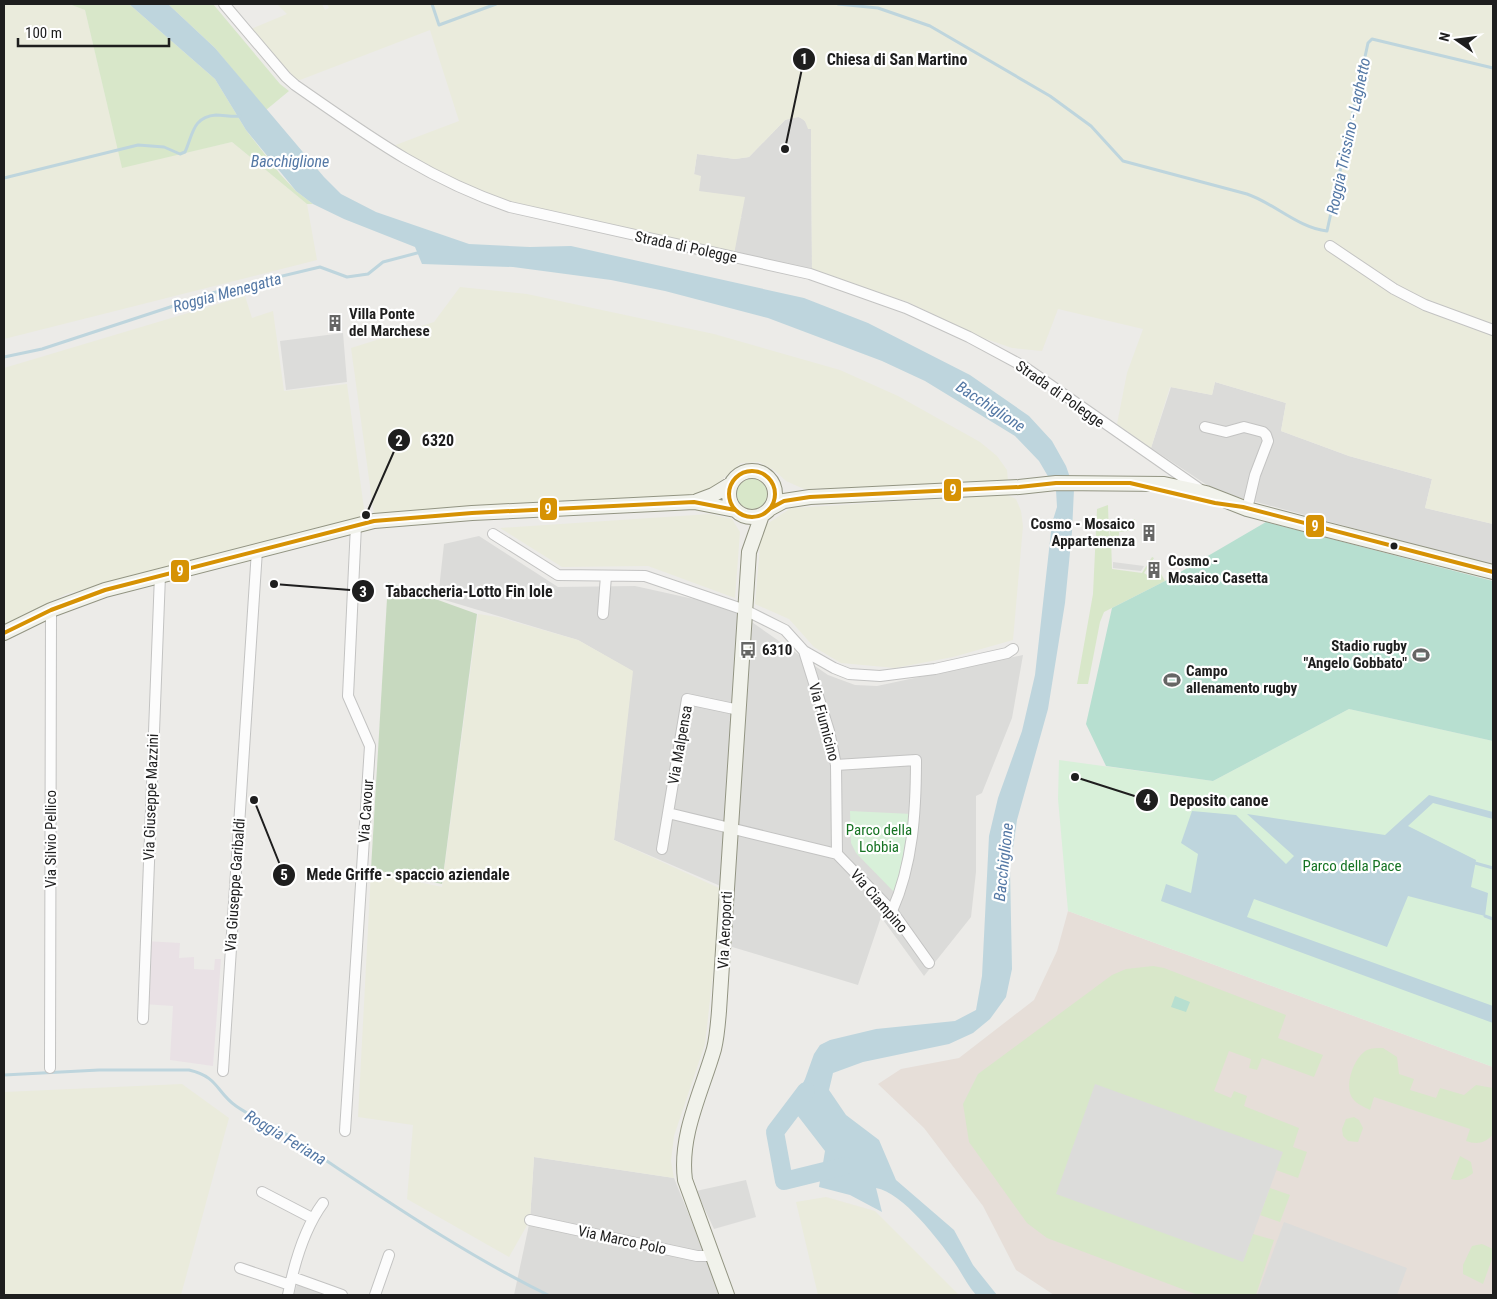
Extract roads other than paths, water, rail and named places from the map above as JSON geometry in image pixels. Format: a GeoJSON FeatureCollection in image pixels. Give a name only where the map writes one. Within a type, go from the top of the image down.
{"type":"FeatureCollection","features":[{"type":"Feature","properties":{"kind":"main road"},"geometry":{"type":"LineString","coordinates":[[694,502],[713,495],[731,484],[740,474],[752,471],[765,474],[773,484],[775,496],[767,511]]}},
{"type":"Feature","properties":{"kind":"main road"},"geometry":{"type":"LineString","coordinates":[[4,633],[51,610],[105,590],[374,521],[472,513],[694,502],[738,512],[751,518],[784,502],[810,497],[1056,483],[1167,486],[1206,493],[1245,508]]}},
{"type":"Feature","properties":{"kind":"main road"},"geometry":{"type":"LineString","coordinates":[[731,484],[729,498],[738,512]]}},
{"type":"Feature","properties":{"kind":"main road"},"geometry":{"type":"LineString","coordinates":[[773,484],[810,497]]}},
{"type":"Feature","properties":{"kind":"main road"},"geometry":{"type":"LineString","coordinates":[[1167,486],[1215,503],[1245,508],[1493,572]]}},
{"type":"Feature","properties":{"kind":"main road","name":"Via Aeroporti"},"geometry":{"type":"LineString","coordinates":[[749,552],[767,511]]}},
{"type":"Feature","properties":{"kind":"main road","name":"Via Aeroporti"},"geometry":{"type":"LineString","coordinates":[[727,1295],[685,1180],[682,1161],[686,1138],[715,1046],[720,1002],[749,552],[738,512]]}},
{"type":"Feature","properties":{"kind":"street","name":"Strada di Polegge"},"geometry":{"type":"LineString","coordinates":[[224,4],[286,78],[368,136],[442,180],[470,193],[510,207],[810,274],[841,283],[906,308],[969,337],[1023,366],[1206,493]]}},
{"type":"Feature","properties":{"kind":"street"},"geometry":{"type":"LineString","coordinates":[[1330,246],[1394,289],[1425,305],[1493,330]]}},
{"type":"Feature","properties":{"kind":"street"},"geometry":{"type":"LineString","coordinates":[[1205,428],[1226,432],[1244,427],[1266,434],[1268,441],[1245,508]]}},
{"type":"Feature","properties":{"kind":"street"},"geometry":{"type":"LineString","coordinates":[[1167,486],[1171,479],[1169,468]]}},
{"type":"Feature","properties":{"kind":"street","name":"Via Cavour"},"geometry":{"type":"LineString","coordinates":[[346,1131],[370,746],[348,696],[356,525]]}},
{"type":"Feature","properties":{"kind":"street"},"geometry":{"type":"LineString","coordinates":[[493,534],[558,575],[646,576],[745,610],[785,630],[804,651],[849,674],[880,676],[935,669],[1007,653],[1013,649]]}},
{"type":"Feature","properties":{"kind":"street","name":"Via Giuseppe Garibaldi"},"geometry":{"type":"LineString","coordinates":[[222,1071],[257,550]]}},
{"type":"Feature","properties":{"kind":"street","name":"Via Giuseppe Mazzini"},"geometry":{"type":"LineString","coordinates":[[143,1019],[160,575]]}},
{"type":"Feature","properties":{"kind":"street"},"geometry":{"type":"LineString","coordinates":[[603,614],[606,576]]}},
{"type":"Feature","properties":{"kind":"street","name":"Via Silvio Pellico"},"geometry":{"type":"LineString","coordinates":[[50,1068],[51,610]]}},
{"type":"Feature","properties":{"kind":"street","name":"Via Fiumicino"},"geometry":{"type":"LineString","coordinates":[[804,651],[829,731],[836,765],[837,854]]}},
{"type":"Feature","properties":{"kind":"street","name":"Via Malpensa"},"geometry":{"type":"LineString","coordinates":[[662,849],[687,699],[739,710]]}},
{"type":"Feature","properties":{"kind":"street"},"geometry":{"type":"LineString","coordinates":[[836,765],[916,760],[916,816],[901,891],[892,911]]}},
{"type":"Feature","properties":{"kind":"street"},"geometry":{"type":"LineString","coordinates":[[668,813],[837,854]]}},
{"type":"Feature","properties":{"kind":"street","name":"Via Ciampino"},"geometry":{"type":"LineString","coordinates":[[837,854],[892,911],[929,963]]}},
{"type":"Feature","properties":{"kind":"street"},"geometry":{"type":"LineString","coordinates":[[262,1192],[312,1218]]}},
{"type":"Feature","properties":{"kind":"street"},"geometry":{"type":"LineString","coordinates":[[288,1295],[312,1218],[323,1203]]}},
{"type":"Feature","properties":{"kind":"street","name":"Via Marco Polo"},"geometry":{"type":"LineString","coordinates":[[530,1220],[697,1256],[714,1256]]}},
{"type":"Feature","properties":{"kind":"street"},"geometry":{"type":"LineString","coordinates":[[375,1295],[389,1255]]}},
{"type":"Feature","properties":{"kind":"street"},"geometry":{"type":"LineString","coordinates":[[240,1268],[342,1295]]}},
{"type":"Feature","properties":{"kind":"water","name":"Bacchiglione"},"geometry":{"type":"Polygon","coordinates":[[[129,4],[168,4],[215,48],[324,177],[341,194],[376,212],[469,244],[530,247],[571,246],[804,298],[868,323],[970,375],[1029,416],[1052,441],[1066,466],[1074,489],[1072,532],[1065,603],[1048,709],[1017,820],[1010,869],[1012,969],[1006,997],[990,1019],[973,1033],[949,1044],[863,1062],[833,1073],[829,1090],[846,1115],[879,1140],[896,1180],[954,1230],[973,1265],[997,1295],[976,1295],[930,1230],[908,1207],[886,1191],[876,1188],[882,1212],[850,1195],[819,1187],[825,1151],[791,1107],[805,1079],[814,1054],[820,1045],[830,1040],[876,1029],[955,1021],[976,1010],[982,976],[989,836],[998,798],[1022,731],[1035,675],[1052,523],[1057,507],[1056,490],[1039,461],[1015,436],[925,381],[882,361],[768,318],[665,291],[611,280],[513,267],[422,264],[415,247],[344,219],[313,204],[296,191],[246,130],[215,79],[129,4]]]}},
{"type":"Feature","properties":{"kind":"water"},"geometry":{"type":"Polygon","coordinates":[[[1429,795],[1493,812],[1493,819],[1433,803],[1408,826],[1476,860],[1471,887],[1488,893],[1485,916],[1408,896],[1387,947],[1254,899],[1247,917],[1493,1006],[1493,1023],[1161,901],[1166,884],[1191,893],[1198,854],[1181,843],[1192,811],[1236,815],[1286,864],[1294,856],[1247,814],[1385,835],[1429,795]]]}},
{"type":"Feature","properties":{"kind":"waterway","name":"Roggia Trissino - Laghetto"},"geometry":{"type":"LineString","coordinates":[[432,4],[439,25],[496,4]]}},
{"type":"Feature","properties":{"kind":"waterway","name":"Roggia Trissino - Laghetto"},"geometry":{"type":"LineString","coordinates":[[838,4],[878,8],[930,26],[1050,96],[1091,126],[1123,161],[1247,194],[1306,225],[1327,231],[1368,43],[1372,39],[1493,68]]}},
{"type":"Feature","properties":{"kind":"waterway"},"geometry":{"type":"LineString","coordinates":[[4,178],[138,145],[164,147],[180,154],[185,152],[194,128],[202,119],[216,115],[240,116]]}},
{"type":"Feature","properties":{"kind":"waterway","name":"Roggia Menegatta"},"geometry":{"type":"LineString","coordinates":[[4,357],[42,349],[219,291],[320,267],[347,277],[368,274],[383,262],[421,252]]}},
{"type":"Feature","properties":{"kind":"waterway"},"geometry":{"type":"LineString","coordinates":[[1475,863],[1493,868]]}},
{"type":"Feature","properties":{"kind":"waterway"},"geometry":{"type":"LineString","coordinates":[[1485,916],[1493,919]]}},
{"type":"Feature","properties":{"kind":"waterway","name":"Roggia Feriana"},"geometry":{"type":"LineString","coordinates":[[4,1075],[99,1070],[189,1070],[199,1073],[212,1081],[229,1101],[236,1106],[285,1134],[482,1260],[548,1295]]}},
{"type":"Feature","properties":{"kind":"waterway"},"geometry":{"type":"LineString","coordinates":[[806,1091],[775,1132],[784,1181],[845,1166]]}},
{"type":"Feature","properties":{"kind":"place","name":"Chiesa di San Martino"},"geometry":{"type":"Point","coordinates":[785,149]}},
{"type":"Feature","properties":{"kind":"place","name":"Villa Ponte del Marchese"},"geometry":{"type":"Point","coordinates":[335,323]}},
{"type":"Feature","properties":{"kind":"place","name":"6320"},"geometry":{"type":"Point","coordinates":[366,515]}},
{"type":"Feature","properties":{"kind":"place","name":"Cosmo - Mosaico Appartenenza"},"geometry":{"type":"Point","coordinates":[1149,533]}},
{"type":"Feature","properties":{"kind":"place","name":"Cosmo - Mosaico Casetta"},"geometry":{"type":"Point","coordinates":[1154,570]}},
{"type":"Feature","properties":{"kind":"place","name":"Tabaccheria-Lotto Fin Iole"},"geometry":{"type":"Point","coordinates":[274,584]}},
{"type":"Feature","properties":{"kind":"place","name":"6310"},"geometry":{"type":"Point","coordinates":[748,650]}},
{"type":"Feature","properties":{"kind":"place","name":"Stadio rugby \"Angelo Gobbato\""},"geometry":{"type":"Point","coordinates":[1421,655]}},
{"type":"Feature","properties":{"kind":"place","name":"Campo allenamento rugby"},"geometry":{"type":"Point","coordinates":[1172,680]}},
{"type":"Feature","properties":{"kind":"place","name":"Deposito canoe"},"geometry":{"type":"Point","coordinates":[1075,777]}},
{"type":"Feature","properties":{"kind":"place","name":"Mede Griffe - spaccio aziendale"},"geometry":{"type":"Point","coordinates":[254,800]}},
{"type":"Feature","properties":{"kind":"park label","name":"Parco della Lobbia"},"geometry":{"type":"Point","coordinates":[879,838]}},
{"type":"Feature","properties":{"kind":"park label","name":"Parco della Pace"},"geometry":{"type":"Point","coordinates":[1352,866]}}]}
